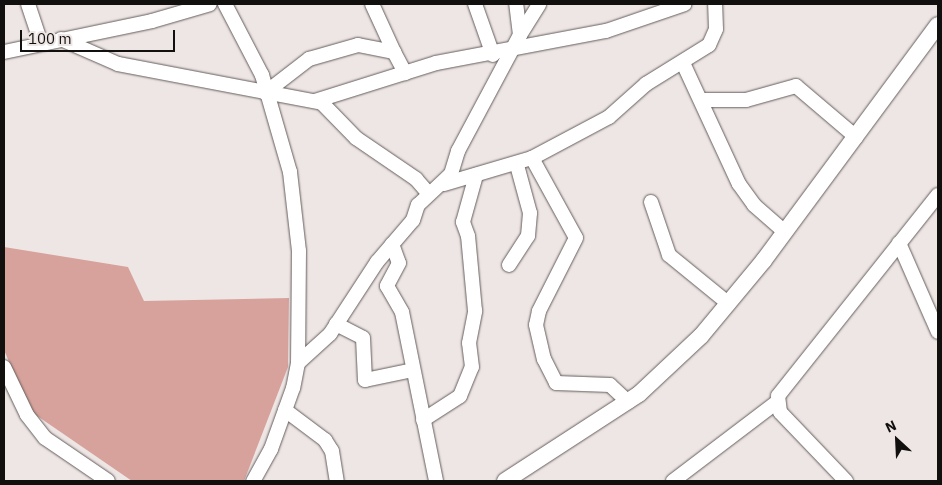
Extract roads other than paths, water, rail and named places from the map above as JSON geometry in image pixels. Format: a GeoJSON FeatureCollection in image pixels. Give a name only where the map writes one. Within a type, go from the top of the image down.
{"type":"FeatureCollection","features":[{"type":"Feature","properties":{"kind":"main road"},"geometry":{"type":"LineString","coordinates":[[505,481],[628,402],[678,359],[728,304],[785,232],[938,25]]}},
{"type":"Feature","properties":{"kind":"street"},"geometry":{"type":"LineString","coordinates":[[28,4],[41,43]]}},
{"type":"Feature","properties":{"kind":"street"},"geometry":{"type":"LineString","coordinates":[[4,52],[210,4]]}},
{"type":"Feature","properties":{"kind":"street"},"geometry":{"type":"LineString","coordinates":[[225,4],[262,75],[265,93],[290,172],[299,252],[298,363],[285,410],[253,481]]}},
{"type":"Feature","properties":{"kind":"street"},"geometry":{"type":"LineString","coordinates":[[372,4],[405,73]]}},
{"type":"Feature","properties":{"kind":"street"},"geometry":{"type":"LineString","coordinates":[[475,4],[493,55]]}},
{"type":"Feature","properties":{"kind":"street"},"geometry":{"type":"LineString","coordinates":[[516,4],[520,35]]}},
{"type":"Feature","properties":{"kind":"street"},"geometry":{"type":"LineString","coordinates":[[443,184],[479,119],[491,85],[514,51],[520,35],[539,4]]}},
{"type":"Feature","properties":{"kind":"street"},"geometry":{"type":"LineString","coordinates":[[61,40],[118,64],[315,101],[405,73],[606,31],[684,4]]}},
{"type":"Feature","properties":{"kind":"street"},"geometry":{"type":"LineString","coordinates":[[298,363],[336,324],[428,193],[443,184],[517,165],[590,129],[646,84],[683,63],[714,37],[715,4]]}},
{"type":"Feature","properties":{"kind":"street"},"geometry":{"type":"LineString","coordinates":[[265,93],[288,71],[322,55],[358,45],[394,52]]}},
{"type":"Feature","properties":{"kind":"street"},"geometry":{"type":"LineString","coordinates":[[683,63],[739,184],[754,205],[785,232]]}},
{"type":"Feature","properties":{"kind":"street"},"geometry":{"type":"LineString","coordinates":[[701,100],[746,100],[796,86],[856,137]]}},
{"type":"Feature","properties":{"kind":"street"},"geometry":{"type":"LineString","coordinates":[[315,101],[428,193]]}},
{"type":"Feature","properties":{"kind":"street"},"geometry":{"type":"LineString","coordinates":[[532,158],[576,238],[539,311],[536,325],[544,359],[556,383],[610,385],[628,402]]}},
{"type":"Feature","properties":{"kind":"street"},"geometry":{"type":"LineString","coordinates":[[509,265],[528,236],[530,213],[517,165]]}},
{"type":"Feature","properties":{"kind":"street"},"geometry":{"type":"LineString","coordinates":[[423,420],[460,396],[472,367],[469,343],[475,311],[468,270],[468,236],[463,222],[476,175]]}},
{"type":"Feature","properties":{"kind":"street"},"geometry":{"type":"LineString","coordinates":[[673,481],[777,402],[781,390],[938,195]]}},
{"type":"Feature","properties":{"kind":"street"},"geometry":{"type":"LineString","coordinates":[[651,202],[669,255],[728,304]]}},
{"type":"Feature","properties":{"kind":"street"},"geometry":{"type":"LineString","coordinates":[[899,243],[938,332]]}},
{"type":"Feature","properties":{"kind":"street"},"geometry":{"type":"LineString","coordinates":[[392,244],[400,263],[387,286],[402,312],[436,481]]}},
{"type":"Feature","properties":{"kind":"street"},"geometry":{"type":"LineString","coordinates":[[336,324],[363,338],[365,380],[413,370]]}},
{"type":"Feature","properties":{"kind":"street"},"geometry":{"type":"LineString","coordinates":[[4,366],[27,415],[45,438],[108,481]]}},
{"type":"Feature","properties":{"kind":"street"},"geometry":{"type":"LineString","coordinates":[[777,402],[786,418],[846,481]]}},
{"type":"Feature","properties":{"kind":"street"},"geometry":{"type":"LineString","coordinates":[[285,410],[325,440],[332,451],[337,481]]}}]}
